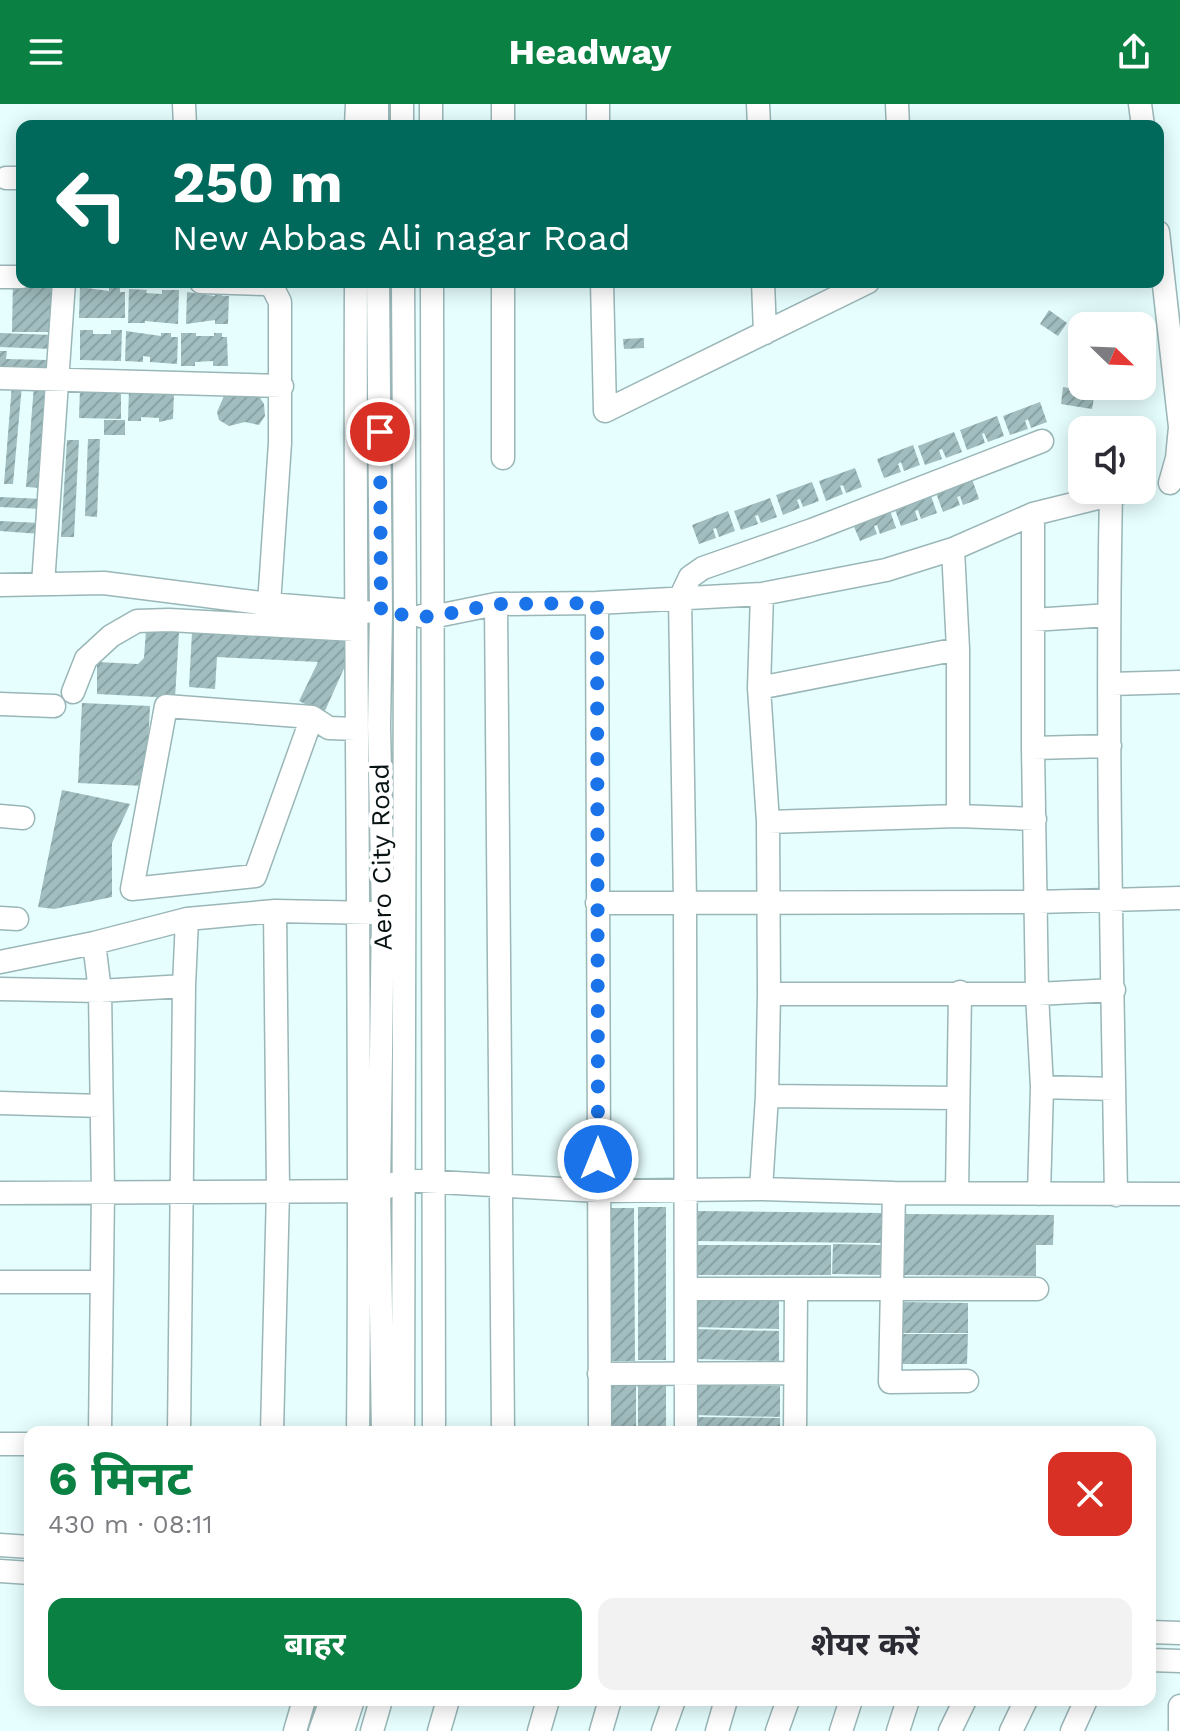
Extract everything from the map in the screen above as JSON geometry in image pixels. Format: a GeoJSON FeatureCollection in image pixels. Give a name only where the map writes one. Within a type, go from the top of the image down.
{"type":"FeatureCollection","features":[{"type":"Feature","properties":{"kind":"street"},"geometry":{"type":"LineString","coordinates":[[1171,254],[1180,421],[1175,484]]}},
{"type":"Feature","properties":{"kind":"street"},"geometry":{"type":"LineString","coordinates":[[43,584],[64,288]]}},
{"type":"Feature","properties":{"kind":"street"},"geometry":{"type":"LineString","coordinates":[[269,604],[282,386],[280,302],[273,288]]}},
{"type":"Feature","properties":{"kind":"street"},"geometry":{"type":"LineString","coordinates":[[0,962],[94,943],[187,919],[275,911],[372,913],[356,729],[356,288]]}},
{"type":"Feature","properties":{"kind":"street","name":"Aero City Road"},"geometry":{"type":"LineString","coordinates":[[378,288],[381,613],[372,913],[370,1191],[383,1426]]}},
{"type":"Feature","properties":{"kind":"street","name":"Aero City Road"},"geometry":{"type":"LineString","coordinates":[[403,288],[403,1426]]}},
{"type":"Feature","properties":{"kind":"street"},"geometry":{"type":"LineString","coordinates":[[432,288],[434,1426]]}},
{"type":"Feature","properties":{"kind":"street"},"geometry":{"type":"LineString","coordinates":[[503,288],[503,458]]}},
{"type":"Feature","properties":{"kind":"street"},"geometry":{"type":"LineString","coordinates":[[602,288],[605,411],[856,288]]}},
{"type":"Feature","properties":{"kind":"street"},"geometry":{"type":"LineString","coordinates":[[763,288],[765,333]]}},
{"type":"Feature","properties":{"kind":"street"},"geometry":{"type":"LineString","coordinates":[[0,378],[282,386]]}},
{"type":"Feature","properties":{"kind":"street"},"geometry":{"type":"LineString","coordinates":[[686,1426],[685,902],[680,598],[690,577],[703,568],[812,530],[1042,441]]}},
{"type":"Feature","properties":{"kind":"street"},"geometry":{"type":"LineString","coordinates":[[73,692],[86,659],[111,636],[137,621],[355,620],[381,613],[432,617],[496,604],[597,603],[762,594],[886,570],[953,549],[1033,514],[1073,504]]}},
{"type":"Feature","properties":{"kind":"street"},"geometry":{"type":"LineString","coordinates":[[1116,1195],[1110,899],[1109,615],[1120,504]]}},
{"type":"Feature","properties":{"kind":"street"},"geometry":{"type":"LineString","coordinates":[[1033,514],[1033,748],[1037,994],[1042,1087],[1039,1194]]}},
{"type":"Feature","properties":{"kind":"street"},"geometry":{"type":"LineString","coordinates":[[953,549],[958,649],[958,816]]}},
{"type":"Feature","properties":{"kind":"street"},"geometry":{"type":"LineString","coordinates":[[0,585],[104,583],[269,604],[355,620]]}},
{"type":"Feature","properties":{"kind":"street"},"geometry":{"type":"LineString","coordinates":[[761,1189],[769,994],[766,904],[768,822],[759,688],[762,594]]}},
{"type":"Feature","properties":{"kind":"street"},"geometry":{"type":"LineString","coordinates":[[597,603],[600,1426]]}},
{"type":"Feature","properties":{"kind":"street"},"geometry":{"type":"LineString","coordinates":[[496,604],[503,1426]]}},
{"type":"Feature","properties":{"kind":"street"},"geometry":{"type":"LineString","coordinates":[[1033,620],[1109,615]]}},
{"type":"Feature","properties":{"kind":"street"},"geometry":{"type":"LineString","coordinates":[[759,688],[958,649]]}},
{"type":"Feature","properties":{"kind":"street"},"geometry":{"type":"LineString","coordinates":[[1111,684],[1180,682]]}},
{"type":"Feature","properties":{"kind":"street"},"geometry":{"type":"LineString","coordinates":[[0,704],[54,706]]}},
{"type":"Feature","properties":{"kind":"street"},"geometry":{"type":"LineString","coordinates":[[312,717],[255,876],[132,889],[166,706],[312,717],[329,728],[356,729]]}},
{"type":"Feature","properties":{"kind":"street"},"geometry":{"type":"LineString","coordinates":[[1033,748],[1110,746]]}},
{"type":"Feature","properties":{"kind":"street"},"geometry":{"type":"LineString","coordinates":[[0,816],[23,818]]}},
{"type":"Feature","properties":{"kind":"street"},"geometry":{"type":"LineString","coordinates":[[768,822],[958,816],[1035,819]]}},
{"type":"Feature","properties":{"kind":"street"},"geometry":{"type":"LineString","coordinates":[[597,903],[1037,902],[1180,898]]}},
{"type":"Feature","properties":{"kind":"street"},"geometry":{"type":"LineString","coordinates":[[272,1426],[278,1190],[275,911]]}},
{"type":"Feature","properties":{"kind":"street"},"geometry":{"type":"LineString","coordinates":[[179,1426],[187,919]]}},
{"type":"Feature","properties":{"kind":"street"},"geometry":{"type":"LineString","coordinates":[[94,943],[100,991],[103,1191],[100,1426]]}},
{"type":"Feature","properties":{"kind":"street"},"geometry":{"type":"LineString","coordinates":[[0,989],[100,991],[184,986]]}},
{"type":"Feature","properties":{"kind":"street"},"geometry":{"type":"LineString","coordinates":[[769,994],[1037,994],[1114,990]]}},
{"type":"Feature","properties":{"kind":"street"},"geometry":{"type":"LineString","coordinates":[[957,1193],[956,1098],[960,992]]}},
{"type":"Feature","properties":{"kind":"street"},"geometry":{"type":"LineString","coordinates":[[1042,1087],[1114,1089]]}},
{"type":"Feature","properties":{"kind":"street"},"geometry":{"type":"LineString","coordinates":[[767,1096],[956,1098]]}},
{"type":"Feature","properties":{"kind":"street"},"geometry":{"type":"LineString","coordinates":[[0,1103],[101,1106]]}},
{"type":"Feature","properties":{"kind":"street"},"geometry":{"type":"LineString","coordinates":[[0,1193],[370,1191],[402,1189],[435,1182],[599,1191],[761,1189],[894,1193],[1180,1194]]}},
{"type":"Feature","properties":{"kind":"street"},"geometry":{"type":"LineString","coordinates":[[358,1426],[370,1191]]}},
{"type":"Feature","properties":{"kind":"street"},"geometry":{"type":"LineString","coordinates":[[894,1193],[890,1382],[967,1381]]}},
{"type":"Feature","properties":{"kind":"street"},"geometry":{"type":"LineString","coordinates":[[0,1282],[101,1282]]}},
{"type":"Feature","properties":{"kind":"street"},"geometry":{"type":"LineString","coordinates":[[686,1289],[1037,1289]]}},
{"type":"Feature","properties":{"kind":"street"},"geometry":{"type":"LineString","coordinates":[[795,1426],[796,1289]]}},
{"type":"Feature","properties":{"kind":"street"},"geometry":{"type":"LineString","coordinates":[[599,1374],[795,1373]]}},
{"type":"Feature","properties":{"kind":"street"},"geometry":{"type":"LineString","coordinates":[[0,1444],[24,1444]]}},
{"type":"Feature","properties":{"kind":"street"},"geometry":{"type":"LineString","coordinates":[[0,1545],[24,1547]]}},
{"type":"Feature","properties":{"kind":"street"},"geometry":{"type":"LineString","coordinates":[[0,1571],[24,1573]]}},
{"type":"Feature","properties":{"kind":"street"},"geometry":{"type":"LineString","coordinates":[[1156,1632],[1180,1633]]}},
{"type":"Feature","properties":{"kind":"street"},"geometry":{"type":"LineString","coordinates":[[1156,1660],[1180,1661]]}},
{"type":"Feature","properties":{"kind":"street"},"geometry":{"type":"LineString","coordinates":[[295,1731],[302,1706]]}},
{"type":"Feature","properties":{"kind":"street"},"geometry":{"type":"LineString","coordinates":[[320,1731],[329,1706]]}},
{"type":"Feature","properties":{"kind":"street"},"geometry":{"type":"LineString","coordinates":[[343,1731],[351,1706]]}},
{"type":"Feature","properties":{"kind":"street"},"geometry":{"type":"LineString","coordinates":[[372,1731],[379,1706]]}},
{"type":"Feature","properties":{"kind":"street"},"geometry":{"type":"LineString","coordinates":[[439,1731],[446,1706]]}},
{"type":"Feature","properties":{"kind":"street"},"geometry":{"type":"LineString","coordinates":[[539,1731],[546,1706]]}},
{"type":"Feature","properties":{"kind":"street"},"geometry":{"type":"LineString","coordinates":[[601,1731],[608,1706]]}},
{"type":"Feature","properties":{"kind":"street"},"geometry":{"type":"LineString","coordinates":[[663,1731],[672,1706]]}},
{"type":"Feature","properties":{"kind":"street"},"geometry":{"type":"LineString","coordinates":[[717,1731],[724,1706]]}},
{"type":"Feature","properties":{"kind":"street"},"geometry":{"type":"LineString","coordinates":[[777,1731],[786,1706]]}},
{"type":"Feature","properties":{"kind":"street"},"geometry":{"type":"LineString","coordinates":[[841,1731],[849,1706]]}},
{"type":"Feature","properties":{"kind":"street"},"geometry":{"type":"LineString","coordinates":[[898,1731],[906,1706]]}},
{"type":"Feature","properties":{"kind":"street"},"geometry":{"type":"LineString","coordinates":[[950,1731],[962,1706]]}},
{"type":"Feature","properties":{"kind":"street"},"geometry":{"type":"LineString","coordinates":[[1011,1731],[1023,1706]]}},
{"type":"Feature","properties":{"kind":"street"},"geometry":{"type":"LineString","coordinates":[[1072,1731],[1083,1706]]}},
{"type":"Feature","properties":{"kind":"street"},"geometry":{"type":"LineString","coordinates":[[1180,1706],[1180,1731]]}},
{"type":"Feature","properties":{"kind":"building"},"geometry":{"type":"Polygon","coordinates":[[[13,279],[16,280],[16,288],[52,288],[51,332],[12,332],[13,279]]]}},
{"type":"Feature","properties":{"kind":"building"},"geometry":{"type":"Polygon","coordinates":[[[80,288],[109,291],[109,288],[120,288],[120,292],[125,292],[125,318],[79,318],[80,288]]]}},
{"type":"Feature","properties":{"kind":"building"},"geometry":{"type":"Polygon","coordinates":[[[129,289],[162,294],[162,290],[179,290],[178,324],[128,323],[129,289]]]}},
{"type":"Feature","properties":{"kind":"building"},"geometry":{"type":"Polygon","coordinates":[[[187,292],[229,296],[228,324],[215,324],[215,320],[186,324],[187,292]]]}},
{"type":"Feature","properties":{"kind":"building"},"geometry":{"type":"Polygon","coordinates":[[[1049,310],[1067,323],[1058,336],[1040,324],[1049,310]]]}},
{"type":"Feature","properties":{"kind":"building"},"geometry":{"type":"Polygon","coordinates":[[[80,330],[111,334],[111,330],[122,330],[121,361],[80,360],[80,330]]]}},
{"type":"Feature","properties":{"kind":"building"},"geometry":{"type":"Polygon","coordinates":[[[126,331],[161,336],[161,333],[171,333],[171,337],[178,337],[177,364],[150,362],[150,357],[143,356],[143,362],[125,361],[126,331]]]}},
{"type":"Feature","properties":{"kind":"building"},"geometry":{"type":"Polygon","coordinates":[[[0,333],[53,335],[52,349],[0,347],[0,333]]]}},
{"type":"Feature","properties":{"kind":"building"},"geometry":{"type":"Polygon","coordinates":[[[181,333],[214,336],[214,333],[222,333],[222,337],[227,337],[228,366],[213,366],[213,361],[181,366],[181,333]]]}},
{"type":"Feature","properties":{"kind":"building"},"geometry":{"type":"Polygon","coordinates":[[[644,338],[644,348],[624,349],[623,339],[644,338]]]}},
{"type":"Feature","properties":{"kind":"building"},"geometry":{"type":"Polygon","coordinates":[[[0,351],[7,351],[6,359],[48,360],[47,371],[0,370],[0,351]]]}},
{"type":"Feature","properties":{"kind":"building"},"geometry":{"type":"Polygon","coordinates":[[[12,384],[22,385],[13,484],[4,484],[12,384]]]}},
{"type":"Feature","properties":{"kind":"building"},"geometry":{"type":"Polygon","coordinates":[[[34,385],[49,386],[41,488],[26,487],[34,385]]]}},
{"type":"Feature","properties":{"kind":"building"},"geometry":{"type":"Polygon","coordinates":[[[1063,387],[1068,388],[1068,400],[1094,400],[1092,409],[1061,404],[1063,387]]]}},
{"type":"Feature","properties":{"kind":"building"},"geometry":{"type":"Polygon","coordinates":[[[80,388],[121,389],[121,419],[79,418],[80,388]]]}},
{"type":"Feature","properties":{"kind":"building"},"geometry":{"type":"Polygon","coordinates":[[[129,389],[174,393],[173,419],[159,422],[159,418],[141,417],[141,421],[128,421],[129,389]]]}},
{"type":"Feature","properties":{"kind":"building"},"geometry":{"type":"Polygon","coordinates":[[[257,393],[264,404],[265,416],[259,425],[245,422],[229,426],[219,420],[217,412],[224,396],[257,393]]]}},
{"type":"Feature","properties":{"kind":"building"},"geometry":{"type":"Polygon","coordinates":[[[1040,402],[1047,422],[1031,428],[1028,419],[1025,421],[1028,429],[1010,435],[1003,416],[1040,402]]]}},
{"type":"Feature","properties":{"kind":"building"},"geometry":{"type":"Polygon","coordinates":[[[997,416],[1004,436],[988,442],[984,433],[985,443],[967,450],[960,430],[997,416]]]}},
{"type":"Feature","properties":{"kind":"building"},"geometry":{"type":"Polygon","coordinates":[[[104,420],[125,420],[125,435],[104,435],[104,420]]]}},
{"type":"Feature","properties":{"kind":"building"},"geometry":{"type":"Polygon","coordinates":[[[954,432],[962,452],[946,458],[942,449],[939,450],[942,459],[925,465],[918,446],[954,432]]]}},
{"type":"Feature","properties":{"kind":"building"},"geometry":{"type":"Polygon","coordinates":[[[88,439],[100,439],[97,517],[85,516],[88,439]]]}},
{"type":"Feature","properties":{"kind":"building"},"geometry":{"type":"Polygon","coordinates":[[[67,440],[79,440],[74,537],[61,537],[67,440]]]}},
{"type":"Feature","properties":{"kind":"building"},"geometry":{"type":"Polygon","coordinates":[[[913,445],[920,465],[904,471],[901,462],[898,464],[901,472],[884,478],[877,459],[913,445]]]}},
{"type":"Feature","properties":{"kind":"building"},"geometry":{"type":"Polygon","coordinates":[[[855,468],[862,487],[846,493],[843,485],[840,486],[843,494],[826,501],[819,481],[855,468]]]}},
{"type":"Feature","properties":{"kind":"building"},"geometry":{"type":"Polygon","coordinates":[[[972,479],[979,499],[963,505],[960,496],[957,497],[960,505],[943,512],[936,493],[972,479]]]}},
{"type":"Feature","properties":{"kind":"building"},"geometry":{"type":"Polygon","coordinates":[[[812,482],[819,501],[803,507],[800,499],[797,500],[800,508],[783,515],[776,495],[812,482]]]}},
{"type":"Feature","properties":{"kind":"building"},"geometry":{"type":"Polygon","coordinates":[[[930,493],[937,513],[921,519],[918,510],[915,511],[918,520],[901,526],[894,507],[930,493]]]}},
{"type":"Feature","properties":{"kind":"building"},"geometry":{"type":"Polygon","coordinates":[[[0,497],[42,499],[41,509],[0,507],[0,497]]]}},
{"type":"Feature","properties":{"kind":"building"},"geometry":{"type":"Polygon","coordinates":[[[770,498],[777,517],[761,523],[758,515],[755,516],[758,524],[741,530],[734,511],[770,498]]]}},
{"type":"Feature","properties":{"kind":"building"},"geometry":{"type":"Polygon","coordinates":[[[889,508],[896,528],[880,534],[877,525],[874,526],[877,534],[860,541],[852,522],[889,508]]]}},
{"type":"Feature","properties":{"kind":"building"},"geometry":{"type":"Polygon","coordinates":[[[728,511],[735,531],[719,537],[716,528],[713,529],[716,538],[699,544],[692,525],[728,511]]]}},
{"type":"Feature","properties":{"kind":"building"},"geometry":{"type":"Polygon","coordinates":[[[0,521],[40,523],[40,534],[0,531],[0,521]]]}},
{"type":"Feature","properties":{"kind":"building"},"geometry":{"type":"Polygon","coordinates":[[[146,630],[179,632],[175,698],[97,694],[97,662],[138,664],[144,658],[146,630]]]}},
{"type":"Feature","properties":{"kind":"building"},"geometry":{"type":"Polygon","coordinates":[[[192,632],[348,641],[346,664],[324,713],[299,701],[318,662],[217,657],[215,689],[189,687],[192,632]]]}},
{"type":"Feature","properties":{"kind":"building"},"geometry":{"type":"Polygon","coordinates":[[[82,703],[150,706],[146,786],[78,783],[82,703]]]}},
{"type":"Feature","properties":{"kind":"building"},"geometry":{"type":"Polygon","coordinates":[[[62,790],[130,804],[112,843],[112,897],[54,909],[38,907],[62,790]]]}},
{"type":"Feature","properties":{"kind":"building"},"geometry":{"type":"Polygon","coordinates":[[[638,1207],[666,1207],[666,1360],[638,1360],[638,1207]]]}},
{"type":"Feature","properties":{"kind":"building"},"geometry":{"type":"Polygon","coordinates":[[[607,1208],[634,1208],[635,1361],[607,1361],[607,1208]]]}},
{"type":"Feature","properties":{"kind":"building"},"geometry":{"type":"Polygon","coordinates":[[[695,1211],[882,1213],[881,1243],[694,1241],[695,1211]]]}},
{"type":"Feature","properties":{"kind":"building"},"geometry":{"type":"Polygon","coordinates":[[[901,1214],[1054,1215],[1053,1245],[1036,1245],[1036,1276],[900,1275],[901,1214]]]}},
{"type":"Feature","properties":{"kind":"building"},"geometry":{"type":"Polygon","coordinates":[[[833,1244],[883,1245],[883,1275],[832,1274],[833,1244]]]}},
{"type":"Feature","properties":{"kind":"building"},"geometry":{"type":"Polygon","coordinates":[[[695,1245],[831,1245],[831,1275],[695,1275],[695,1245]]]}},
{"type":"Feature","properties":{"kind":"building"},"geometry":{"type":"Polygon","coordinates":[[[694,1297],[779,1299],[779,1329],[693,1327],[694,1297]]]}},
{"type":"Feature","properties":{"kind":"building"},"geometry":{"type":"Polygon","coordinates":[[[901,1302],[968,1303],[968,1333],[900,1333],[901,1302]]]}},
{"type":"Feature","properties":{"kind":"building"},"geometry":{"type":"Polygon","coordinates":[[[694,1329],[779,1331],[779,1361],[694,1359],[694,1329]]]}},
{"type":"Feature","properties":{"kind":"building"},"geometry":{"type":"Polygon","coordinates":[[[901,1334],[968,1334],[967,1364],[900,1364],[901,1334]]]}},
{"type":"Feature","properties":{"kind":"building"},"geometry":{"type":"Polygon","coordinates":[[[608,1381],[636,1381],[636,1426],[608,1426],[608,1381]]]}},
{"type":"Feature","properties":{"kind":"building"},"geometry":{"type":"Polygon","coordinates":[[[638,1381],[666,1381],[666,1426],[638,1426],[638,1381]]]}},
{"type":"Feature","properties":{"kind":"building"},"geometry":{"type":"Polygon","coordinates":[[[695,1385],[780,1386],[780,1417],[694,1415],[695,1385]]]}},
{"type":"Feature","properties":{"kind":"building"},"geometry":{"type":"Polygon","coordinates":[[[695,1417],[780,1418],[780,1426],[694,1426],[695,1417]]]}},
{"type":"Feature","properties":{"kind":"route"},"geometry":{"type":"LineString","coordinates":[[380,432],[381,613],[432,617],[496,604],[597,603],[598,1159]]}}]}
